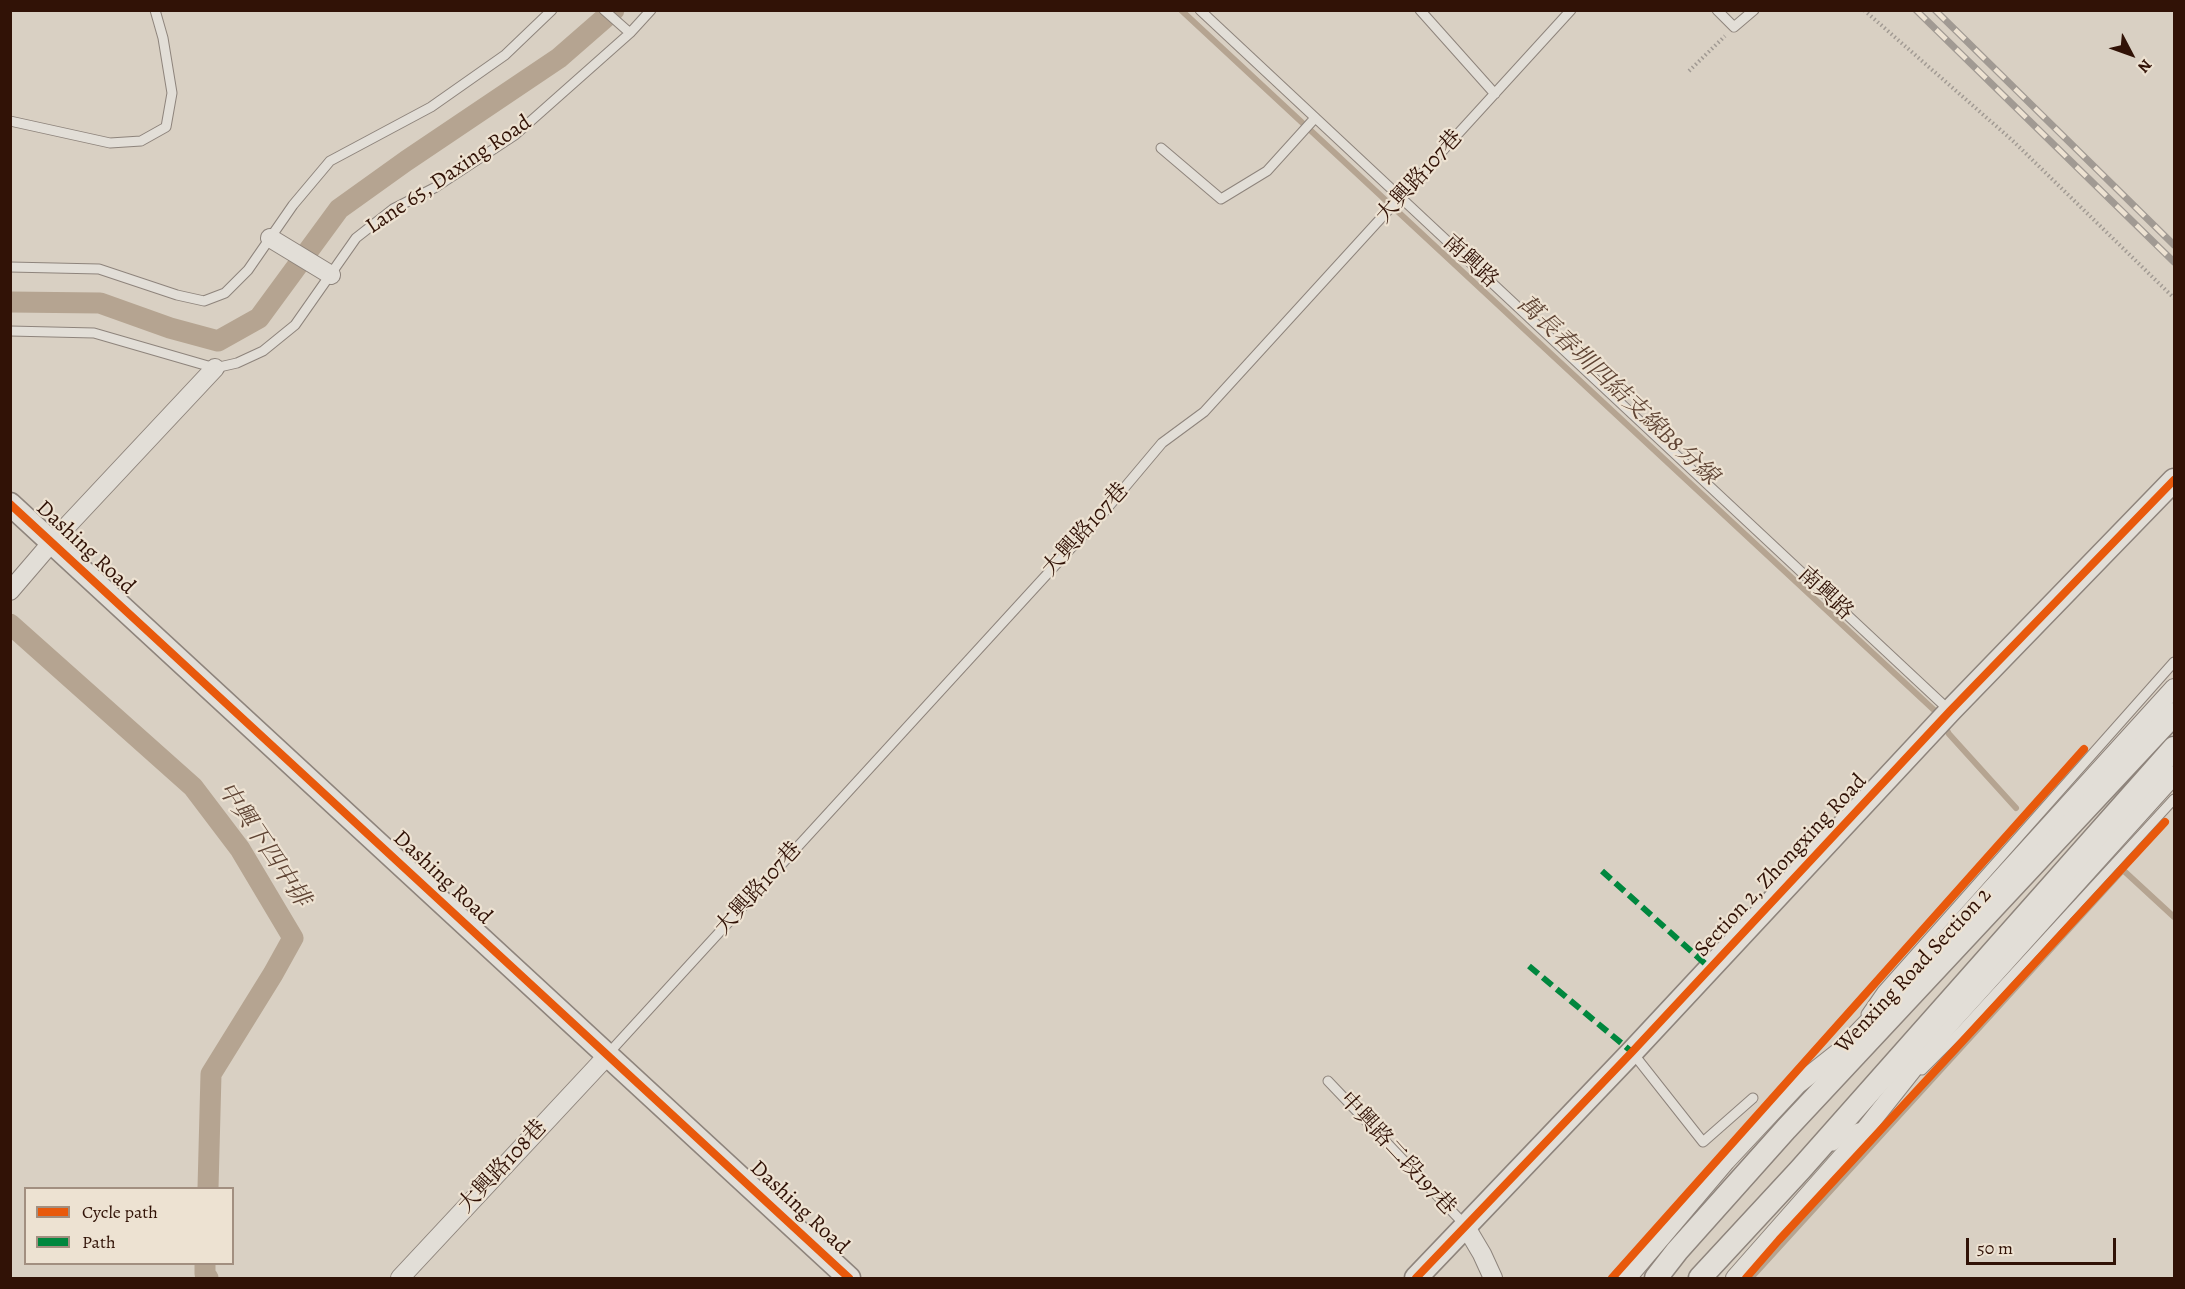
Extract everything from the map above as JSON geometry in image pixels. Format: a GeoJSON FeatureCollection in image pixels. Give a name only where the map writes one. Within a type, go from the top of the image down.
{"type":"FeatureCollection","features":[{"type":"Feature","properties":{"kind":"street"},"geometry":{"type":"LineString","coordinates":[[270,237],[331,275]]}},
{"type":"Feature","properties":{"kind":"street"},"geometry":{"type":"LineString","coordinates":[[10,591],[52,542],[215,368]]}},
{"type":"Feature","properties":{"kind":"street","name":"Section 2, Zhongxing Road"},"geometry":{"type":"LineString","coordinates":[[1416,1278],[1632,1052],[1950,711],[2175,480]]}},
{"type":"Feature","properties":{"kind":"street","name":"Dashing Road"},"geometry":{"type":"LineString","coordinates":[[10,504],[849,1278]]}},
{"type":"Feature","properties":{"kind":"street","name":"Wenxing Road Section 2"},"geometry":{"type":"LineString","coordinates":[[1627,1278],[1726,1161],[1797,1084],[1840,1051],[1906,983],[2175,688]]}},
{"type":"Feature","properties":{"kind":"street","name":"Wenxing Road Section 2"},"geometry":{"type":"LineString","coordinates":[[1656,1278],[1786,1130],[2175,714]]}},
{"type":"Feature","properties":{"kind":"street","name":"Wenxing Road Section 2"},"geometry":{"type":"LineString","coordinates":[[1700,1278],[1800,1170],[2175,748]]}},
{"type":"Feature","properties":{"kind":"street"},"geometry":{"type":"LineString","coordinates":[[1735,1278],[1877,1114],[1944,1030],[2175,775]]}},
{"type":"Feature","properties":{"kind":"street","name":"大興路108巷"},"geometry":{"type":"LineString","coordinates":[[400,1278],[607,1056]]}},
{"type":"Feature","properties":{"kind":"street"},"geometry":{"type":"LineString","coordinates":[[1466,1227],[1493,1278]]}},
{"type":"Feature","properties":{"kind":"lane"},"geometry":{"type":"LineString","coordinates":[[10,121],[110,143],[141,141],[166,127],[172,93],[163,38],[155,10]]}},
{"type":"Feature","properties":{"kind":"lane"},"geometry":{"type":"LineString","coordinates":[[10,267],[99,269],[177,295],[204,301],[225,293],[234,286],[293,205],[330,161],[431,107],[505,55],[552,10]]}},
{"type":"Feature","properties":{"kind":"lane"},"geometry":{"type":"LineString","coordinates":[[604,10],[630,33]]}},
{"type":"Feature","properties":{"kind":"lane","name":"Lane 65, Daxing Road"},"geometry":{"type":"LineString","coordinates":[[215,368],[237,363],[263,351],[294,325],[356,238],[393,209],[436,186],[515,135],[630,33],[651,10]]}},
{"type":"Feature","properties":{"kind":"lane","name":"南興路"},"geometry":{"type":"LineString","coordinates":[[1200,10],[1950,711]]}},
{"type":"Feature","properties":{"kind":"lane"},"geometry":{"type":"LineString","coordinates":[[1420,10],[1496,94]]}},
{"type":"Feature","properties":{"kind":"lane","name":"大興路107巷"},"geometry":{"type":"LineString","coordinates":[[607,1056],[1104,512],[1162,443],[1204,412],[1571,10]]}},
{"type":"Feature","properties":{"kind":"lane"},"geometry":{"type":"LineString","coordinates":[[1717,10],[1734,27],[1754,10]]}},
{"type":"Feature","properties":{"kind":"lane"},"geometry":{"type":"LineString","coordinates":[[1161,148],[1221,199],[1267,171],[1316,118]]}},
{"type":"Feature","properties":{"kind":"lane"},"geometry":{"type":"LineString","coordinates":[[10,331],[94,333],[215,368]]}},
{"type":"Feature","properties":{"kind":"lane"},"geometry":{"type":"LineString","coordinates":[[1786,1130],[1882,991],[2175,662]]}},
{"type":"Feature","properties":{"kind":"lane"},"geometry":{"type":"LineString","coordinates":[[1800,1170],[1877,1114],[1962,1030],[2175,799]]}},
{"type":"Feature","properties":{"kind":"lane"},"geometry":{"type":"LineString","coordinates":[[1877,1114],[1917,1038]]}},
{"type":"Feature","properties":{"kind":"lane"},"geometry":{"type":"LineString","coordinates":[[1632,1052],[1703,1142],[1753,1098]]}},
{"type":"Feature","properties":{"kind":"lane","name":"中興路二段197巷"},"geometry":{"type":"LineString","coordinates":[[1328,1081],[1466,1227]]}},
{"type":"Feature","properties":{"kind":"path"},"geometry":{"type":"LineString","coordinates":[[1864,10],[2012,140],[2175,297]]}},
{"type":"Feature","properties":{"kind":"path"},"geometry":{"type":"LineString","coordinates":[[1689,71],[1734,27]]}},
{"type":"Feature","properties":{"kind":"waterway"},"geometry":{"type":"LineString","coordinates":[[10,302],[100,303],[170,328],[218,341],[259,318],[339,209],[559,58],[614,10]]}},
{"type":"Feature","properties":{"kind":"waterway","name":"萬長春圳四結支線B8分線"},"geometry":{"type":"LineString","coordinates":[[1181,10],[1934,710],[1938,717]]}},
{"type":"Feature","properties":{"kind":"waterway","name":"中興下四中排"},"geometry":{"type":"LineString","coordinates":[[10,624],[193,787],[240,849],[293,938],[211,1074],[208,1187]]}},
{"type":"Feature","properties":{"kind":"waterway","name":"萬長春圳四結支線B8分線"},"geometry":{"type":"LineString","coordinates":[[1944,725],[1949,734],[2016,808]]}},
{"type":"Feature","properties":{"kind":"waterway"},"geometry":{"type":"LineString","coordinates":[[1751,1278],[2123,870],[2174,917]]}},
{"type":"Feature","properties":{"kind":"waterway","name":"中興下四中排"},"geometry":{"type":"LineString","coordinates":[[205,1265],[205,1274],[208,1278]]}},
{"type":"Feature","properties":{"kind":"railway"},"geometry":{"type":"LineString","coordinates":[[1916,10],[2174,262]]}},
{"type":"Feature","properties":{"kind":"railway"},"geometry":{"type":"LineString","coordinates":[[1935,10],[2174,245]]}},
{"type":"Feature","properties":{"kind":"marked path"},"geometry":{"type":"LineString","coordinates":[[1602,871],[1710,968]]}},
{"type":"Feature","properties":{"kind":"marked path"},"geometry":{"type":"LineString","coordinates":[[1529,966],[1632,1052]]}},
{"type":"Feature","properties":{"kind":"cycle path"},"geometry":{"type":"LineString","coordinates":[[1416,1278],[1632,1052],[1950,711],[2174,480]]}},
{"type":"Feature","properties":{"kind":"cycle path"},"geometry":{"type":"LineString","coordinates":[[10,504],[849,1278]]}},
{"type":"Feature","properties":{"kind":"cycle path"},"geometry":{"type":"LineString","coordinates":[[1612,1278],[2084,749]]}},
{"type":"Feature","properties":{"kind":"cycle path"},"geometry":{"type":"LineString","coordinates":[[1746,1278],[2165,822]]}}]}
